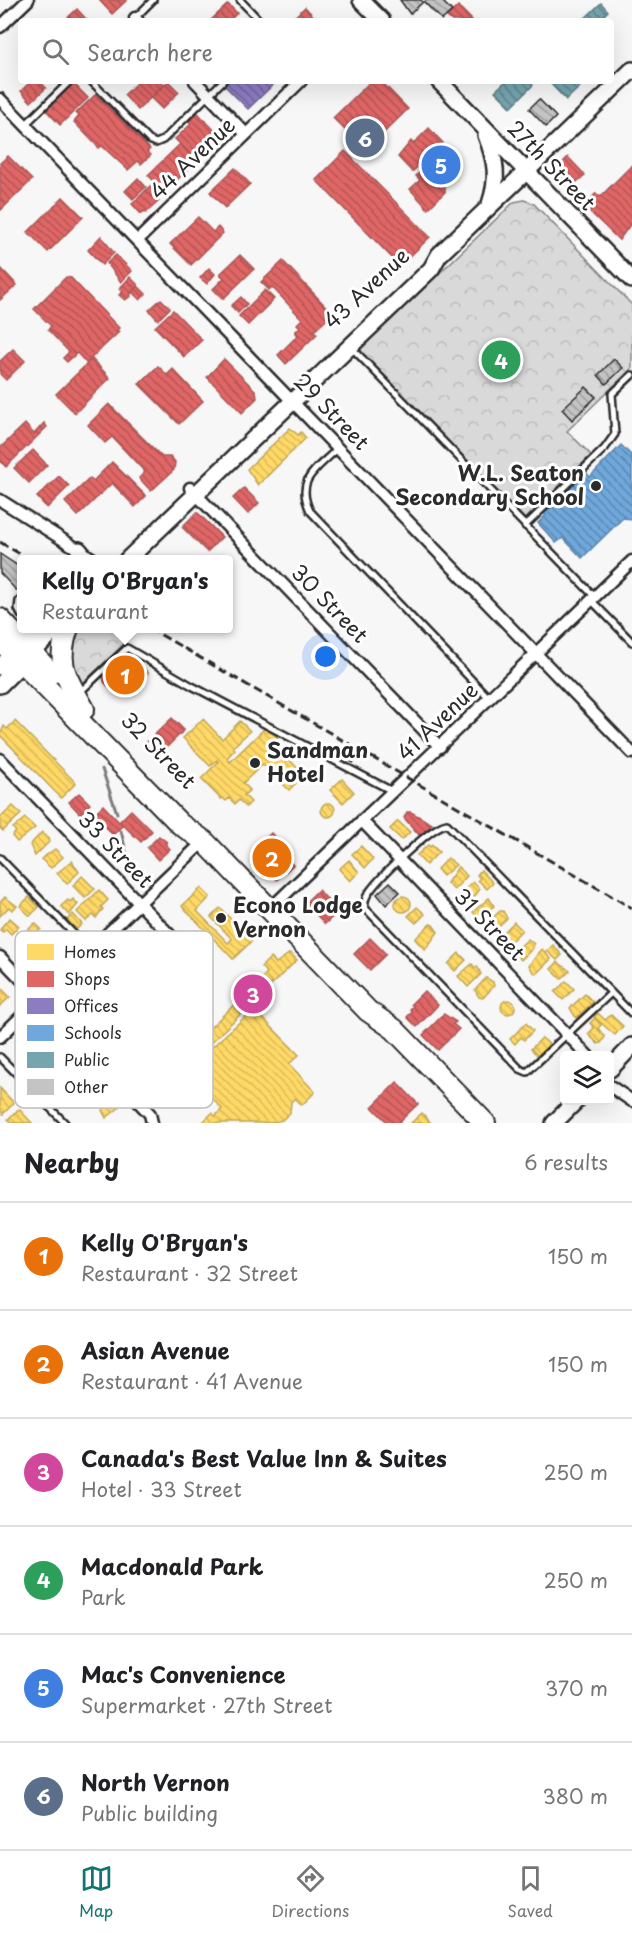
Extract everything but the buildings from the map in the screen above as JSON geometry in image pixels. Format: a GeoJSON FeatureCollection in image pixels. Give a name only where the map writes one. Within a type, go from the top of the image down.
{"type":"FeatureCollection","features":[{"type":"Feature","properties":{"kind":"highway","name":"32 Street"},"geometry":{"type":"LineString","coordinates":[[0,619],[15,654],[180,824],[204,841]]}},
{"type":"Feature","properties":{"kind":"highway"},"geometry":{"type":"LineString","coordinates":[[67,633],[61,655],[62,666],[80,702]]}},
{"type":"Feature","properties":{"kind":"highway","name":"32 Street"},"geometry":{"type":"LineString","coordinates":[[15,654],[80,702],[188,817],[204,841],[368,1011],[394,1029],[485,1123]]}},
{"type":"Feature","properties":{"kind":"highway","name":"32 Street"},"geometry":{"type":"LineString","coordinates":[[368,1011],[383,1038],[467,1123]]}},
{"type":"Feature","properties":{"kind":"street"},"geometry":{"type":"LineString","coordinates":[[0,27],[28,0]]}},
{"type":"Feature","properties":{"kind":"street"},"geometry":{"type":"LineString","coordinates":[[361,0],[373,18]]}},
{"type":"Feature","properties":{"kind":"street"},"geometry":{"type":"LineString","coordinates":[[439,255],[632,70]]}},
{"type":"Feature","properties":{"kind":"street"},"geometry":{"type":"LineString","coordinates":[[198,84],[246,134]]}},
{"type":"Feature","properties":{"kind":"street","name":"44 Avenue"},"geometry":{"type":"LineString","coordinates":[[138,240],[299,84]]}},
{"type":"Feature","properties":{"kind":"street","name":"27th Street"},"geometry":{"type":"LineString","coordinates":[[443,84],[632,280]]}},
{"type":"Feature","properties":{"kind":"street","name":"29 Street"},"geometry":{"type":"LineString","coordinates":[[0,99],[632,753]]}},
{"type":"Feature","properties":{"kind":"street"},"geometry":{"type":"LineString","coordinates":[[483,127],[495,159],[497,173],[489,206]]}},
{"type":"Feature","properties":{"kind":"street","name":"43 Avenue"},"geometry":{"type":"LineString","coordinates":[[290,397],[350,346],[431,269],[439,255]]}},
{"type":"Feature","properties":{"kind":"street","name":"43 Avenue"},"geometry":{"type":"LineString","coordinates":[[132,555],[193,491],[424,263],[439,255]]}},
{"type":"Feature","properties":{"kind":"street","name":"43 Avenue"},"geometry":{"type":"LineString","coordinates":[[120,555],[193,491]]}},
{"type":"Feature","properties":{"kind":"street","name":"30 Street"},"geometry":{"type":"LineString","coordinates":[[193,491],[440,747]]}},
{"type":"Feature","properties":{"kind":"street"},"geometry":{"type":"LineString","coordinates":[[0,500],[83,555]]}},
{"type":"Feature","properties":{"kind":"street","name":"41 Avenue"},"geometry":{"type":"LineString","coordinates":[[270,909],[631,562]]}},
{"type":"Feature","properties":{"kind":"street"},"geometry":{"type":"LineString","coordinates":[[0,685],[15,654],[36,633]]}},
{"type":"Feature","properties":{"kind":"street"},"geometry":{"type":"LineString","coordinates":[[15,654],[49,633]]}},
{"type":"Feature","properties":{"kind":"street","name":"33 Street"},"geometry":{"type":"LineString","coordinates":[[0,759],[167,931]]}},
{"type":"Feature","properties":{"kind":"street","name":"31 Street"},"geometry":{"type":"LineString","coordinates":[[362,821],[583,1051]]}},
{"type":"Feature","properties":{"kind":"street"},"geometry":{"type":"LineString","coordinates":[[111,931],[204,841]]}},
{"type":"Feature","properties":{"kind":"street"},"geometry":{"type":"LineString","coordinates":[[0,957],[15,972]]}},
{"type":"Feature","properties":{"kind":"street"},"geometry":{"type":"LineString","coordinates":[[0,1037],[15,1023]]}},
{"type":"Feature","properties":{"kind":"street"},"geometry":{"type":"LineString","coordinates":[[614,1064],[632,1046]]}},
{"type":"Feature","properties":{"kind":"street"},"geometry":{"type":"LineString","coordinates":[[614,1089],[632,1101]]}},
{"type":"Feature","properties":{"kind":"street"},"geometry":{"type":"LineString","coordinates":[[554,1123],[573,1105]]}},
{"type":"Feature","properties":{"kind":"street"},"geometry":{"type":"LineString","coordinates":[[144,1108],[150,1114],[152,1123]]}},
{"type":"Feature","properties":{"kind":"lane"},"geometry":{"type":"LineString","coordinates":[[137,18],[153,0]]}},
{"type":"Feature","properties":{"kind":"lane"},"geometry":{"type":"LineString","coordinates":[[240,0],[257,18]]}},
{"type":"Feature","properties":{"kind":"lane"},"geometry":{"type":"LineString","coordinates":[[25,125],[67,84]]}},
{"type":"Feature","properties":{"kind":"lane"},"geometry":{"type":"LineString","coordinates":[[94,84],[149,140],[156,143],[163,140],[220,84]]}},
{"type":"Feature","properties":{"kind":"lane"},"geometry":{"type":"LineString","coordinates":[[350,346],[525,526],[632,642]]}},
{"type":"Feature","properties":{"kind":"lane"},"geometry":{"type":"LineString","coordinates":[[525,526],[605,448],[615,434],[612,394],[632,375]]}},
{"type":"Feature","properties":{"kind":"lane"},"geometry":{"type":"LineString","coordinates":[[339,448],[304,482],[303,496],[310,511],[490,699]]}},
{"type":"Feature","properties":{"kind":"lane"},"geometry":{"type":"LineString","coordinates":[[80,702],[127,648],[192,686],[394,792]]}},
{"type":"Feature","properties":{"kind":"lane"},"geometry":{"type":"LineString","coordinates":[[611,993],[527,1072],[520,1069],[365,908],[364,902],[370,891],[436,827],[447,824],[632,1014]]}},
{"type":"Feature","properties":{"kind":"lane"},"geometry":{"type":"LineString","coordinates":[[0,858],[71,931]]}},
{"type":"Feature","properties":{"kind":"lane"},"geometry":{"type":"LineString","coordinates":[[0,1057],[15,1072]]}},
{"type":"Feature","properties":{"kind":"lane"},"geometry":{"type":"LineString","coordinates":[[50,1108],[65,1123]]}},
{"type":"Feature","properties":{"kind":"green space"},"geometry":{"type":"Polygon","coordinates":[[[524,200],[534,204],[632,305],[632,368],[567,431],[591,455],[525,519],[362,353],[361,348],[514,202],[524,200]]]}},
{"type":"Feature","properties":{"kind":"green space"},"geometry":{"type":"Polygon","coordinates":[[[75,633],[134,634],[82,684],[73,674],[71,639],[75,633]]]}},
{"type":"Feature","properties":{"kind":"waterway"},"geometry":{"type":"LineString","coordinates":[[102,769],[117,813]]}},
{"type":"Feature","properties":{"kind":"waterway"},"geometry":{"type":"LineString","coordinates":[[121,831],[128,859]]}},
{"type":"Feature","properties":{"kind":"railway"},"geometry":{"type":"LineString","coordinates":[[0,542],[22,555]]}},
{"type":"Feature","properties":{"kind":"railway"},"geometry":{"type":"LineString","coordinates":[[158,633],[632,908]]}},
{"type":"Feature","properties":{"kind":"place","name":"North Vernon"},"geometry":{"type":"Point","coordinates":[365,138]}},
{"type":"Feature","properties":{"kind":"place","name":"Mac's Convenience"},"geometry":{"type":"Point","coordinates":[441,165]}},
{"type":"Feature","properties":{"kind":"place","name":"Macdonald Park"},"geometry":{"type":"Point","coordinates":[501,360]}},
{"type":"Feature","properties":{"kind":"place","name":"W.L. Seaton Secondary School"},"geometry":{"type":"Point","coordinates":[596,486]}},
{"type":"Feature","properties":{"kind":"place","name":"Kelly O'Bryan's"},"geometry":{"type":"Point","coordinates":[125,675]}},
{"type":"Feature","properties":{"kind":"place","name":"Sandman Hotel"},"geometry":{"type":"Point","coordinates":[255,763]}},
{"type":"Feature","properties":{"kind":"place","name":"Asian Avenue"},"geometry":{"type":"Point","coordinates":[272,858]}},
{"type":"Feature","properties":{"kind":"place","name":"Econo Lodge Vernon"},"geometry":{"type":"Point","coordinates":[221,918]}},
{"type":"Feature","properties":{"kind":"place","name":"Canada's Best Value Inn & Suites"},"geometry":{"type":"Point","coordinates":[253,994]}}]}
